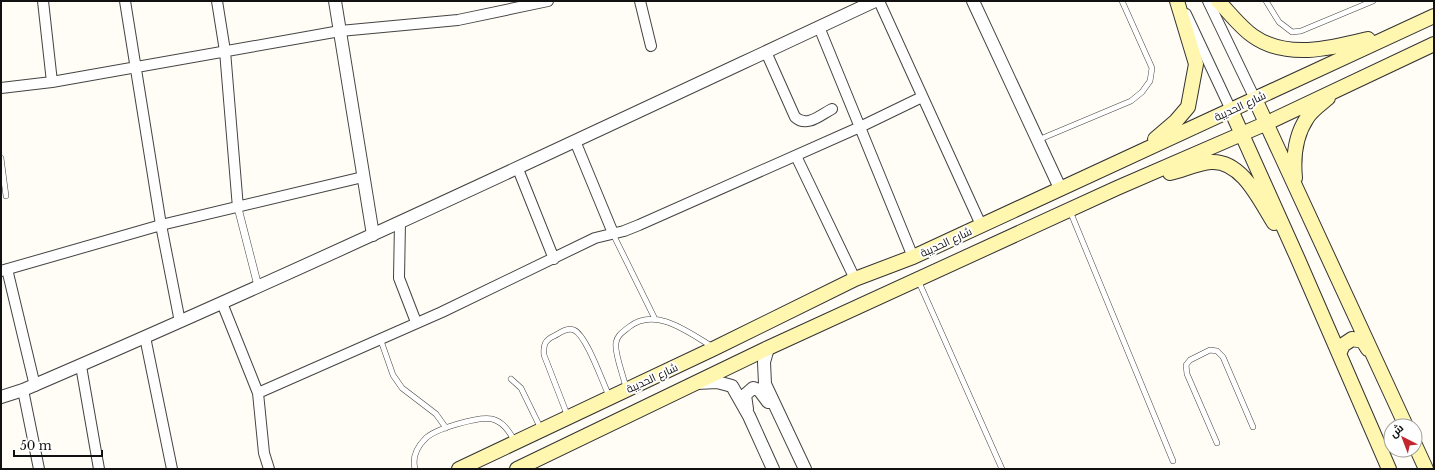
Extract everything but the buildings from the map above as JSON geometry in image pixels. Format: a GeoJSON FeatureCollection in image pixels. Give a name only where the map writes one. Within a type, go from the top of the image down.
{"type":"FeatureCollection","features":[{"type":"Feature","properties":{"kind":"main road"},"geometry":{"type":"LineString","coordinates":[[1136,153],[1176,122],[1188,107],[1196,64],[1177,1]]}},
{"type":"Feature","properties":{"kind":"main road"},"geometry":{"type":"LineString","coordinates":[[1218,1],[1252,36],[1273,45],[1294,50],[1325,50],[1400,32]]}},
{"type":"Feature","properties":{"kind":"main road","name":"شارع الحديبة"},"geometry":{"type":"LineString","coordinates":[[459,469],[715,348],[855,279],[913,257],[1434,16]]}},
{"type":"Feature","properties":{"kind":"main road","name":"شارع الحديبة"},"geometry":{"type":"LineString","coordinates":[[524,467],[768,348],[1117,188],[1267,123],[1434,44]]}},
{"type":"Feature","properties":{"kind":"main road"},"geometry":{"type":"LineString","coordinates":[[1297,190],[1294,162],[1297,138],[1308,117],[1339,88]]}},
{"type":"Feature","properties":{"kind":"main road"},"geometry":{"type":"LineString","coordinates":[[1255,98],[1402,418]]}},
{"type":"Feature","properties":{"kind":"main road"},"geometry":{"type":"LineString","coordinates":[[1231,110],[1389,469]]}},
{"type":"Feature","properties":{"kind":"main road"},"geometry":{"type":"LineString","coordinates":[[1117,188],[1211,162],[1230,165],[1244,179],[1297,257]]}},
{"type":"Feature","properties":{"kind":"main road"},"geometry":{"type":"LineString","coordinates":[[1339,354],[1346,342],[1357,339],[1363,342],[1373,355]]}},
{"type":"Feature","properties":{"kind":"main road"},"geometry":{"type":"LineString","coordinates":[[1421,458],[1426,469]]}},
{"type":"Feature","properties":{"kind":"street"},"geometry":{"type":"LineString","coordinates":[[43,1],[52,82]]}},
{"type":"Feature","properties":{"kind":"street"},"geometry":{"type":"LineString","coordinates":[[125,1],[134,67],[161,225],[180,322]]}},
{"type":"Feature","properties":{"kind":"street"},"geometry":{"type":"LineString","coordinates":[[217,1],[225,51],[238,208],[258,286]]}},
{"type":"Feature","properties":{"kind":"street"},"geometry":{"type":"LineString","coordinates":[[336,1],[373,235]]}},
{"type":"Feature","properties":{"kind":"street"},"geometry":{"type":"LineString","coordinates":[[1,88],[52,82],[340,31],[458,20],[548,1]]}},
{"type":"Feature","properties":{"kind":"street"},"geometry":{"type":"LineString","coordinates":[[640,1],[651,46]]}},
{"type":"Feature","properties":{"kind":"street"},"geometry":{"type":"LineString","coordinates":[[1,397],[29,388],[81,366],[373,235],[518,169],[875,1]]}},
{"type":"Feature","properties":{"kind":"street"},"geometry":{"type":"LineString","coordinates":[[879,1],[981,225]]}},
{"type":"Feature","properties":{"kind":"street"},"geometry":{"type":"LineString","coordinates":[[973,1],[1060,188]]}},
{"type":"Feature","properties":{"kind":"street"},"geometry":{"type":"LineString","coordinates":[[1180,1],[1231,110]]}},
{"type":"Feature","properties":{"kind":"street"},"geometry":{"type":"LineString","coordinates":[[1208,1],[1255,98]]}},
{"type":"Feature","properties":{"kind":"street"},"geometry":{"type":"LineString","coordinates":[[819,27],[913,257]]}},
{"type":"Feature","properties":{"kind":"street"},"geometry":{"type":"LineString","coordinates":[[766,52],[795,117],[801,122],[806,122],[832,109]]}},
{"type":"Feature","properties":{"kind":"street"},"geometry":{"type":"LineString","coordinates":[[258,393],[416,322],[442,312],[595,238],[639,225],[860,127],[922,96]]}},
{"type":"Feature","properties":{"kind":"street"},"geometry":{"type":"LineString","coordinates":[[575,141],[613,233]]}},
{"type":"Feature","properties":{"kind":"street"},"geometry":{"type":"LineString","coordinates":[[796,156],[855,279]]}},
{"type":"Feature","properties":{"kind":"street"},"geometry":{"type":"LineString","coordinates":[[518,169],[554,259]]}},
{"type":"Feature","properties":{"kind":"street"},"geometry":{"type":"LineString","coordinates":[[39,469],[29,388],[4,270],[161,225],[238,208],[363,177]]}},
{"type":"Feature","properties":{"kind":"street"},"geometry":{"type":"LineString","coordinates":[[400,222],[399,278],[416,322]]}},
{"type":"Feature","properties":{"kind":"street"},"geometry":{"type":"LineString","coordinates":[[222,303],[258,393],[264,453],[269,469]]}},
{"type":"Feature","properties":{"kind":"street"},"geometry":{"type":"LineString","coordinates":[[144,337],[172,469]]}},
{"type":"Feature","properties":{"kind":"street"},"geometry":{"type":"LineString","coordinates":[[768,348],[764,362],[765,384],[805,469]]}},
{"type":"Feature","properties":{"kind":"street"},"geometry":{"type":"LineString","coordinates":[[81,366],[99,469]]}},
{"type":"Feature","properties":{"kind":"street"},"geometry":{"type":"LineString","coordinates":[[696,383],[717,382],[732,386],[749,416],[773,469]]}},
{"type":"Feature","properties":{"kind":"street"},"geometry":{"type":"LineString","coordinates":[[749,416],[745,395],[753,388],[759,390],[782,418]]}},
{"type":"Feature","properties":{"kind":"lane"},"geometry":{"type":"LineString","coordinates":[[1038,140],[1131,101],[1142,92],[1150,81],[1152,68],[1122,1]]}},
{"type":"Feature","properties":{"kind":"lane"},"geometry":{"type":"LineString","coordinates":[[1266,1],[1279,22],[1292,32],[1301,31],[1373,1]]}},
{"type":"Feature","properties":{"kind":"lane"},"geometry":{"type":"LineString","coordinates":[[1,158],[6,196]]}},
{"type":"Feature","properties":{"kind":"lane"},"geometry":{"type":"LineString","coordinates":[[1070,210],[1173,462]]}},
{"type":"Feature","properties":{"kind":"lane"},"geometry":{"type":"LineString","coordinates":[[613,233],[655,319]]}},
{"type":"Feature","properties":{"kind":"lane"},"geometry":{"type":"LineString","coordinates":[[918,280],[1002,469]]}},
{"type":"Feature","properties":{"kind":"lane"},"geometry":{"type":"LineString","coordinates":[[627,389],[616,345],[618,335],[632,325],[655,319],[674,324],[715,348]]}},
{"type":"Feature","properties":{"kind":"lane"},"geometry":{"type":"LineString","coordinates":[[569,418],[544,355],[543,347],[547,339],[567,329],[575,330],[583,338],[610,398]]}},
{"type":"Feature","properties":{"kind":"lane"},"geometry":{"type":"LineString","coordinates":[[380,338],[393,375],[402,388],[436,414],[446,428]]}},
{"type":"Feature","properties":{"kind":"lane"},"geometry":{"type":"LineString","coordinates":[[1217,443],[1187,374],[1186,366],[1190,360],[1210,350],[1217,351],[1223,357],[1253,427]]}},
{"type":"Feature","properties":{"kind":"lane"},"geometry":{"type":"LineString","coordinates":[[511,379],[521,388],[542,430]]}},
{"type":"Feature","properties":{"kind":"lane"},"geometry":{"type":"LineString","coordinates":[[415,469],[413,463],[416,451],[426,437],[446,428],[479,418],[492,419],[505,425],[516,442]]}}]}
